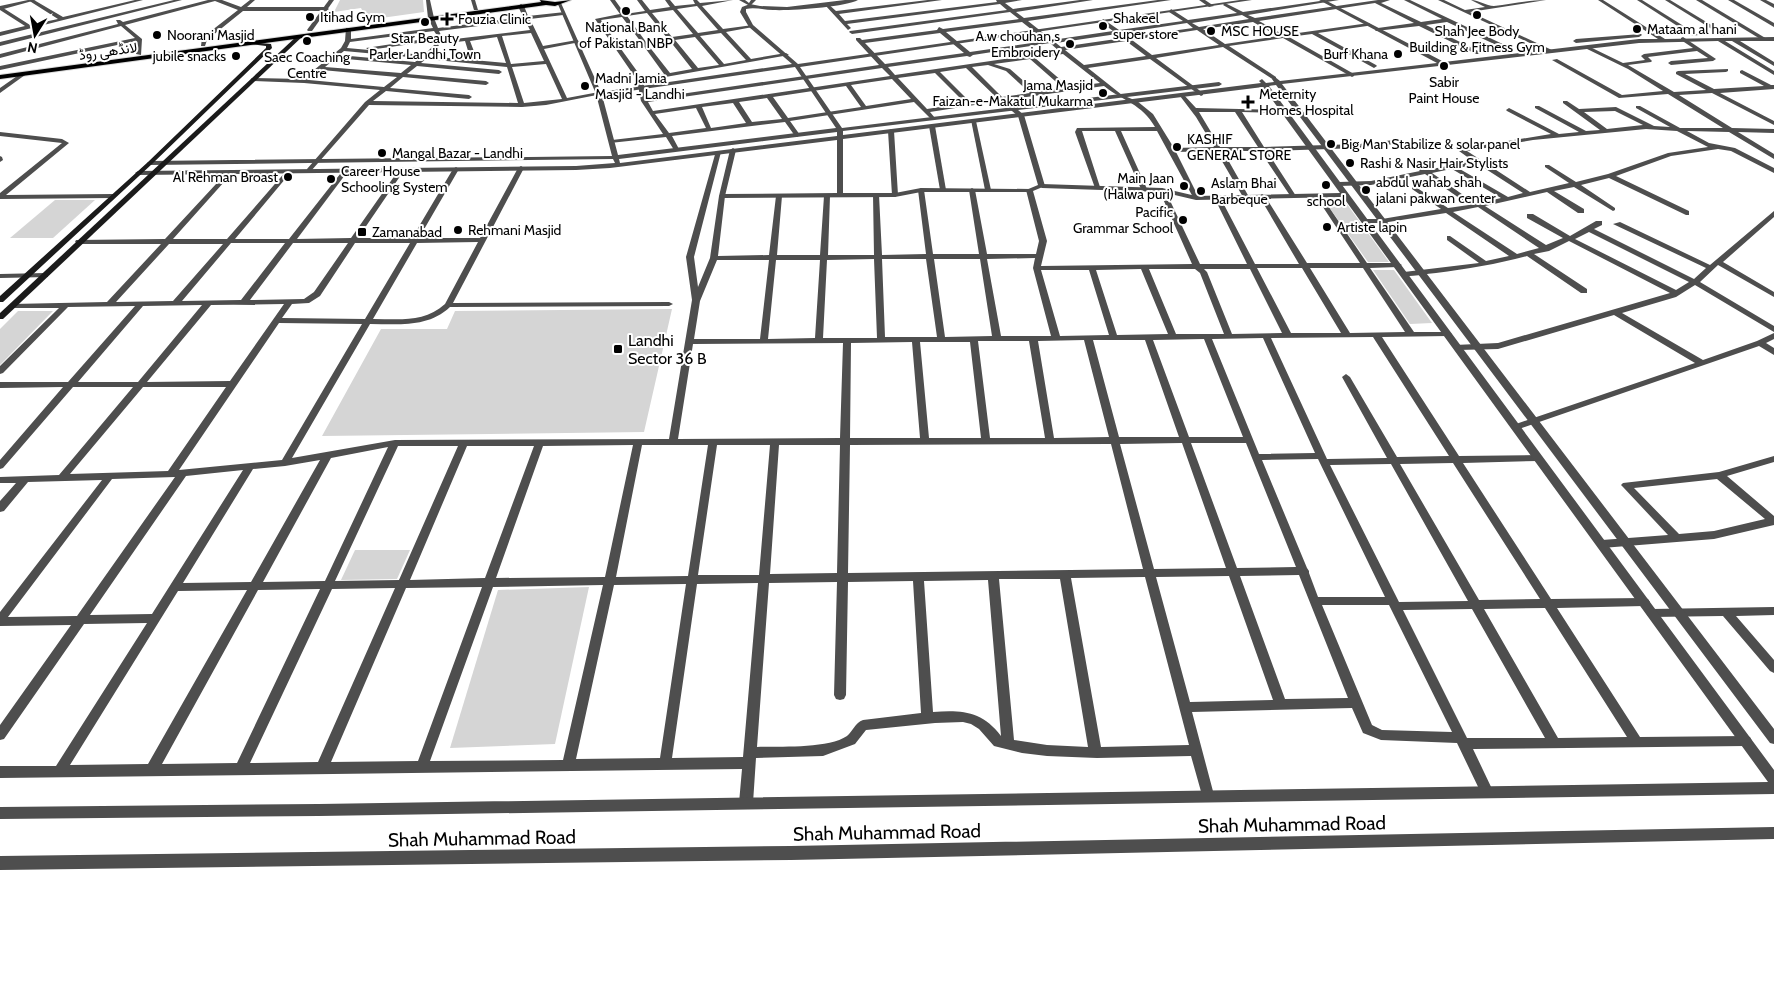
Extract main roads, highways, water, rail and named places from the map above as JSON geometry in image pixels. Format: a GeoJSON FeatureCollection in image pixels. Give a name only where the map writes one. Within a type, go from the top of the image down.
{"type":"FeatureCollection","features":[{"type":"Feature","properties":{"kind":"main road","name":"لانڈھی روڈ"},"geometry":{"type":"LineString","coordinates":[[0,77],[252,43],[536,0]]}},
{"type":"Feature","properties":{"kind":"main road","name":"لانڈھی روڈ"},"geometry":{"type":"LineString","coordinates":[[0,72],[310,30],[567,1]]}},
{"type":"Feature","properties":{"kind":"main road"},"geometry":{"type":"LineString","coordinates":[[0,317],[300,36]]}},
{"type":"Feature","properties":{"kind":"main road"},"geometry":{"type":"LineString","coordinates":[[0,300],[150,163],[269,48],[269,45],[252,43]]}},
{"type":"Feature","properties":{"kind":"place","name":"National Bank of Pakistan NBP"},"geometry":{"type":"Point","coordinates":[626,11]}},
{"type":"Feature","properties":{"kind":"place","name":"Shah Jee Body Building & Fitness Gym"},"geometry":{"type":"Point","coordinates":[1477,15]}},
{"type":"Feature","properties":{"kind":"place","name":"Itihad Gym"},"geometry":{"type":"Point","coordinates":[310,17]}},
{"type":"Feature","properties":{"kind":"place","name":"Fouzia Clinic"},"geometry":{"type":"Point","coordinates":[447,19]}},
{"type":"Feature","properties":{"kind":"place","name":"Star Beauty Parler Landhi Town"},"geometry":{"type":"Point","coordinates":[425,22]}},
{"type":"Feature","properties":{"kind":"place","name":"Shakeel super store"},"geometry":{"type":"Point","coordinates":[1103,26]}},
{"type":"Feature","properties":{"kind":"place","name":"Mataam al hani"},"geometry":{"type":"Point","coordinates":[1637,29]}},
{"type":"Feature","properties":{"kind":"place","name":"MSC HOUSE"},"geometry":{"type":"Point","coordinates":[1211,31]}},
{"type":"Feature","properties":{"kind":"place","name":"Noorani Masjid"},"geometry":{"type":"Point","coordinates":[157,35]}},
{"type":"Feature","properties":{"kind":"place","name":"Saec Coaching Centre"},"geometry":{"type":"Point","coordinates":[307,41]}},
{"type":"Feature","properties":{"kind":"place","name":"A.w chouhan,s Embroidery"},"geometry":{"type":"Point","coordinates":[1070,44]}},
{"type":"Feature","properties":{"kind":"place","name":"Burf Khana"},"geometry":{"type":"Point","coordinates":[1398,54]}},
{"type":"Feature","properties":{"kind":"place","name":"jubile snacks"},"geometry":{"type":"Point","coordinates":[236,56]}},
{"type":"Feature","properties":{"kind":"place","name":"Sabir Paint House"},"geometry":{"type":"Point","coordinates":[1444,66]}},
{"type":"Feature","properties":{"kind":"place","name":"Madni Jamia Masjid - Landhi"},"geometry":{"type":"Point","coordinates":[585,86]}},
{"type":"Feature","properties":{"kind":"place","name":"Jama Masjid Faizan-e-Makatul Mukarma"},"geometry":{"type":"Point","coordinates":[1103,93]}},
{"type":"Feature","properties":{"kind":"place","name":"Meternity Homes Hospital"},"geometry":{"type":"Point","coordinates":[1248,102]}},
{"type":"Feature","properties":{"kind":"place","name":"Big Man Stabilize & solar panel"},"geometry":{"type":"Point","coordinates":[1331,144]}},
{"type":"Feature","properties":{"kind":"place","name":"KASHIF GENERAL STORE"},"geometry":{"type":"Point","coordinates":[1177,147]}},
{"type":"Feature","properties":{"kind":"place","name":"Mangal Bazar - Landhi"},"geometry":{"type":"Point","coordinates":[382,153]}},
{"type":"Feature","properties":{"kind":"place","name":"Rashi & Nasir Hair Stylists"},"geometry":{"type":"Point","coordinates":[1350,163]}},
{"type":"Feature","properties":{"kind":"place","name":"Al Rehman Broast"},"geometry":{"type":"Point","coordinates":[288,177]}},
{"type":"Feature","properties":{"kind":"place","name":"Career House Schooling System"},"geometry":{"type":"Point","coordinates":[331,179]}},
{"type":"Feature","properties":{"kind":"place","name":"school"},"geometry":{"type":"Point","coordinates":[1326,185]}},
{"type":"Feature","properties":{"kind":"place","name":"Main Jaan (Halwa puri)"},"geometry":{"type":"Point","coordinates":[1184,186]}},
{"type":"Feature","properties":{"kind":"place","name":"abdul wahab shah jalani pakwan center"},"geometry":{"type":"Point","coordinates":[1366,190]}},
{"type":"Feature","properties":{"kind":"place","name":"Aslam Bhai Barbeque"},"geometry":{"type":"Point","coordinates":[1201,191]}},
{"type":"Feature","properties":{"kind":"place","name":"Pacific Grammar School"},"geometry":{"type":"Point","coordinates":[1183,220]}},
{"type":"Feature","properties":{"kind":"place","name":"Artiste lapin"},"geometry":{"type":"Point","coordinates":[1327,227]}},
{"type":"Feature","properties":{"kind":"place","name":"Rehmani Masjid"},"geometry":{"type":"Point","coordinates":[458,230]}},
{"type":"Feature","properties":{"kind":"place","name":"Zamanabad"},"geometry":{"type":"Point","coordinates":[362,232]}},
{"type":"Feature","properties":{"kind":"place","name":"Landhi Sector 36 B"},"geometry":{"type":"Point","coordinates":[618,349]}}]}
